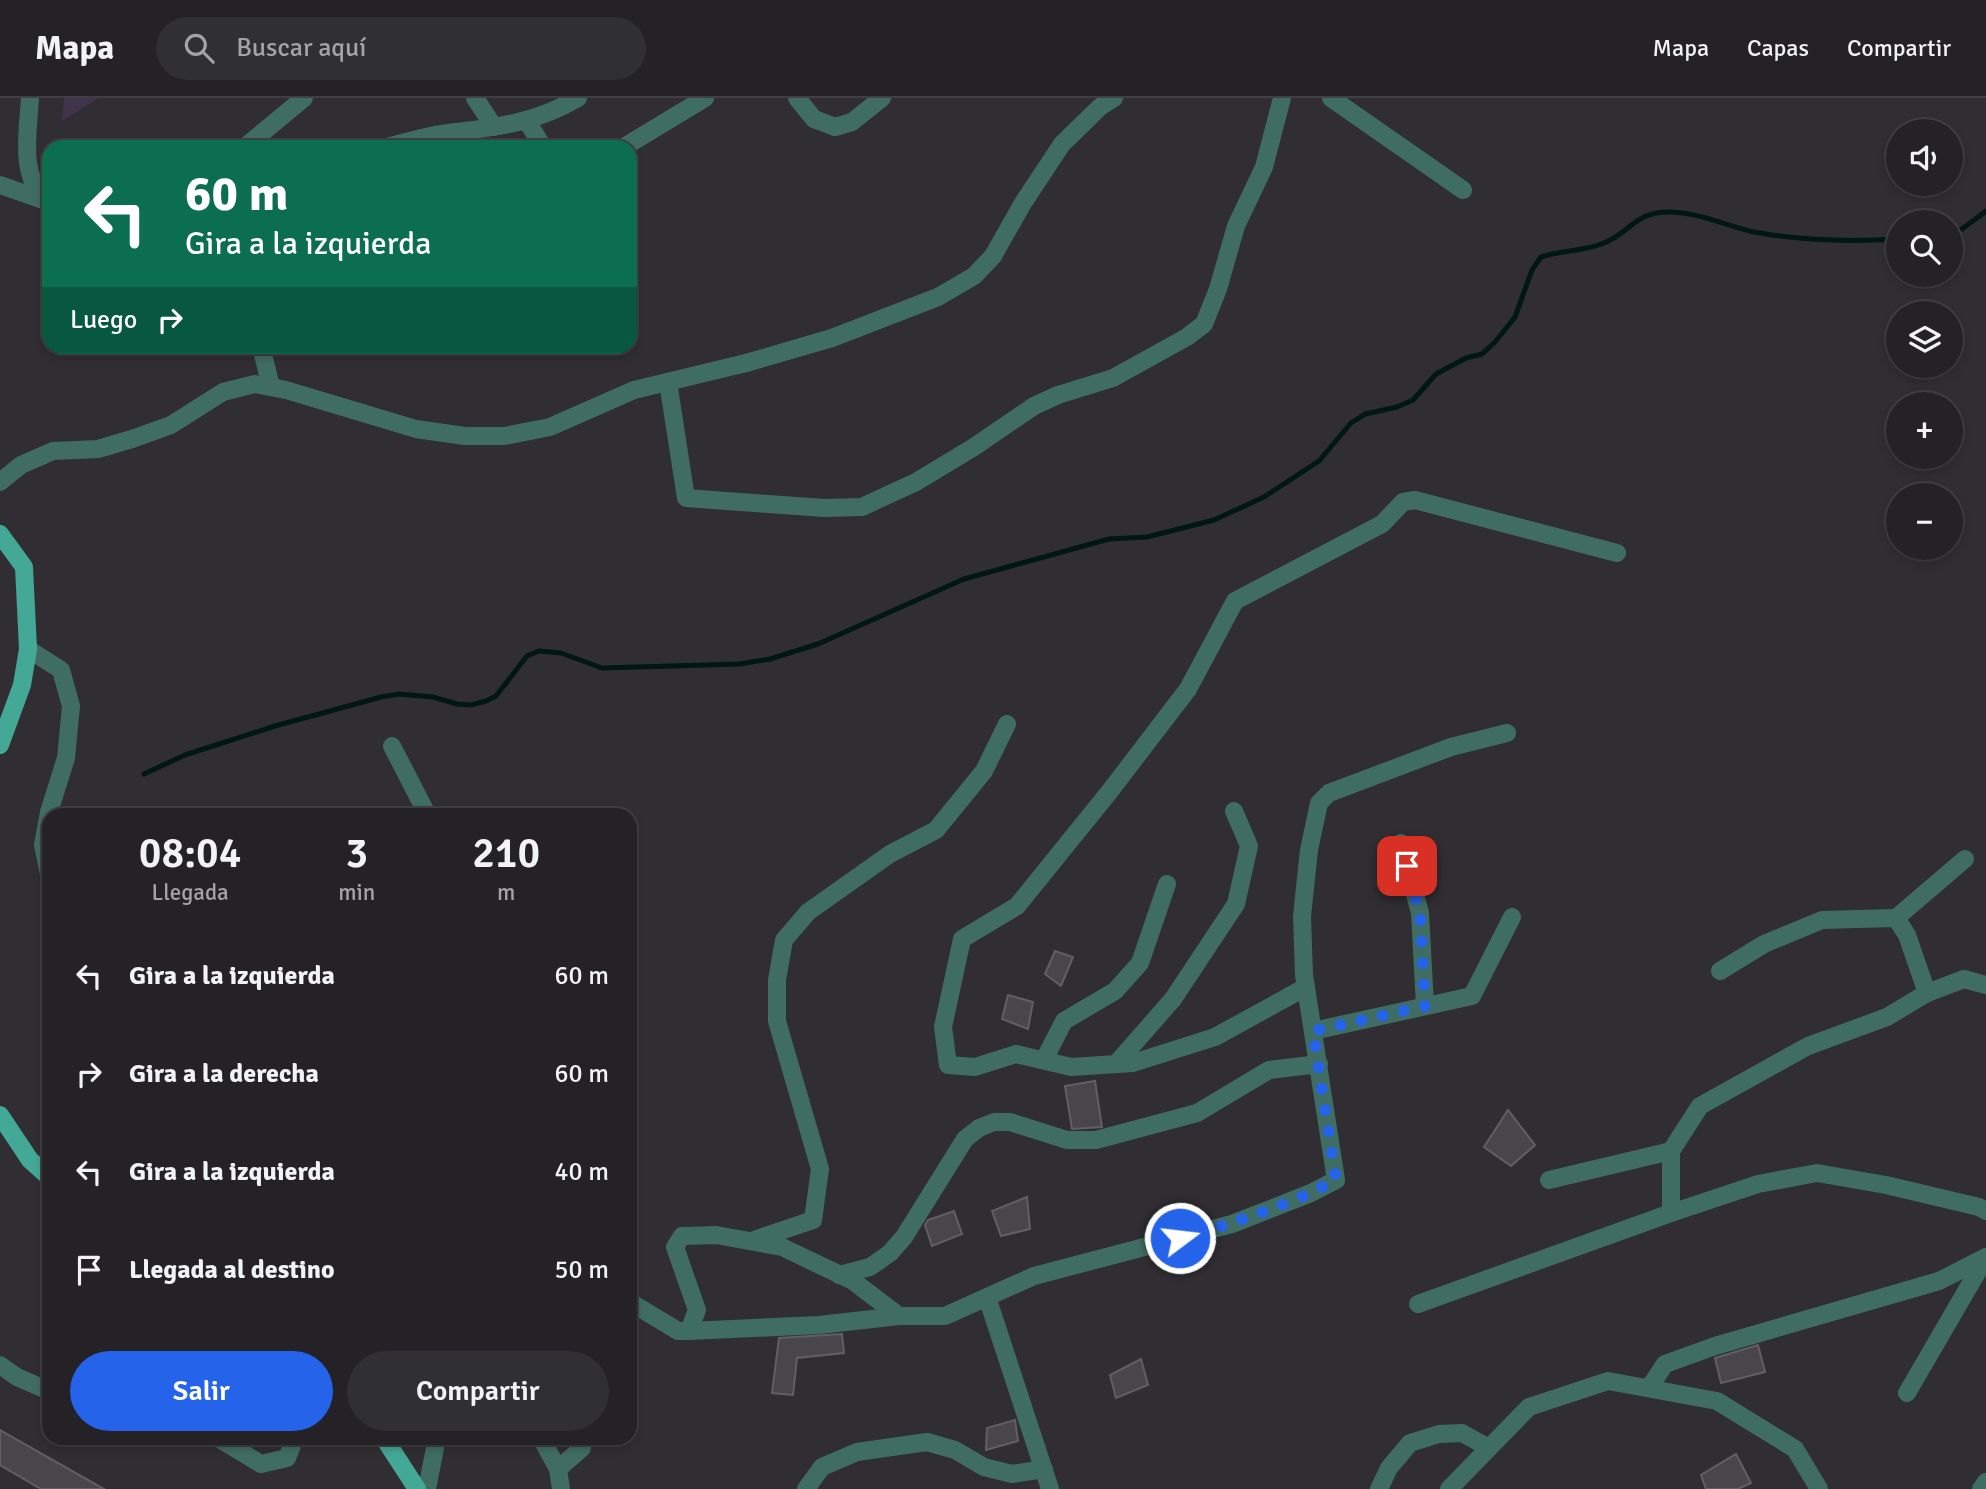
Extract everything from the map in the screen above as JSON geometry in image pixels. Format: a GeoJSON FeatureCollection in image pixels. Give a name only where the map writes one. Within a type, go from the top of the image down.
{"type":"FeatureCollection","features":[{"type":"Feature","properties":{"kind":"main road"},"geometry":{"type":"LineString","coordinates":[[0,534],[24,567],[28,649],[22,685],[5,713],[0,745]]}},
{"type":"Feature","properties":{"kind":"main road"},"geometry":{"type":"LineString","coordinates":[[0,1115],[30,1160],[42,1171]]}},
{"type":"Feature","properties":{"kind":"main road"},"geometry":{"type":"LineString","coordinates":[[389,1445],[417,1489]]}},
{"type":"Feature","properties":{"kind":"street"},"geometry":{"type":"LineString","coordinates":[[30,98],[28,169],[35,190],[42,196]]}},
{"type":"Feature","properties":{"kind":"street"},"geometry":{"type":"LineString","coordinates":[[253,140],[304,98]]}},
{"type":"Feature","properties":{"kind":"street"},"geometry":{"type":"LineString","coordinates":[[475,98],[494,128]]}},
{"type":"Feature","properties":{"kind":"street"},"geometry":{"type":"LineString","coordinates":[[413,140],[527,121],[554,112],[578,98]]}},
{"type":"Feature","properties":{"kind":"street"},"geometry":{"type":"LineString","coordinates":[[636,140],[705,98]]}},
{"type":"Feature","properties":{"kind":"street"},"geometry":{"type":"LineString","coordinates":[[797,98],[814,118],[835,127],[852,122],[882,98]]}},
{"type":"Feature","properties":{"kind":"street"},"geometry":{"type":"LineString","coordinates":[[0,482],[21,466],[53,451],[98,449],[132,439],[171,425],[223,392],[255,384],[354,409],[416,429],[465,436],[505,436],[550,427],[634,390],[746,363],[832,338],[938,297],[974,276],[993,256],[1062,144],[1100,107],[1114,98]]}},
{"type":"Feature","properties":{"kind":"street"},"geometry":{"type":"LineString","coordinates":[[668,382],[686,498],[824,508],[862,507],[916,482],[1034,406],[1058,395],[1113,378],[1187,337],[1204,324],[1218,289],[1236,226],[1264,167],[1282,98]]}},
{"type":"Feature","properties":{"kind":"street"},"geometry":{"type":"LineString","coordinates":[[1331,98],[1463,190]]}},
{"type":"Feature","properties":{"kind":"street"},"geometry":{"type":"LineString","coordinates":[[527,121],[539,140]]}},
{"type":"Feature","properties":{"kind":"street"},"geometry":{"type":"LineString","coordinates":[[0,185],[42,200]]}},
{"type":"Feature","properties":{"kind":"street"},"geometry":{"type":"LineString","coordinates":[[263,354],[271,387]]}},
{"type":"Feature","properties":{"kind":"street"},"geometry":{"type":"LineString","coordinates":[[1306,987],[1215,1037],[1133,1063],[1072,1066],[1016,1054],[975,1067],[948,1065],[943,1027],[962,939],[1017,906],[1110,791],[1188,689],[1235,601],[1382,524],[1403,502],[1416,500],[1617,553]]}},
{"type":"Feature","properties":{"kind":"street"},"geometry":{"type":"LineString","coordinates":[[28,649],[61,670],[71,706],[66,758],[50,808]]}},
{"type":"Feature","properties":{"kind":"street"},"geometry":{"type":"LineString","coordinates":[[751,1241],[813,1220],[820,1169],[778,1021],[777,980],[784,940],[808,912],[890,854],[936,830],[984,771],[1007,724]]}},
{"type":"Feature","properties":{"kind":"street"},"geometry":{"type":"LineString","coordinates":[[637,1306],[678,1331],[820,1325],[900,1316],[945,1316],[1034,1276],[1232,1224],[1311,1193],[1336,1180],[1306,987],[1302,916],[1309,850],[1319,803],[1329,793],[1439,751],[1507,733]]}},
{"type":"Feature","properties":{"kind":"street"},"geometry":{"type":"LineString","coordinates":[[393,746],[424,808]]}},
{"type":"Feature","properties":{"kind":"street"},"geometry":{"type":"LineString","coordinates":[[1116,1064],[1173,999],[1236,904],[1250,846],[1234,811]]}},
{"type":"Feature","properties":{"kind":"street"},"geometry":{"type":"LineString","coordinates":[[1401,843],[1420,913],[1425,1006]]}},
{"type":"Feature","properties":{"kind":"street"},"geometry":{"type":"LineString","coordinates":[[1720,971],[1764,944],[1822,920],[1896,918],[1965,859]]}},
{"type":"Feature","properties":{"kind":"street"},"geometry":{"type":"LineString","coordinates":[[1044,1060],[1065,1021],[1115,991],[1140,963],[1167,884]]}},
{"type":"Feature","properties":{"kind":"street"},"geometry":{"type":"LineString","coordinates":[[1313,1031],[1472,996],[1512,917]]}},
{"type":"Feature","properties":{"kind":"street"},"geometry":{"type":"LineString","coordinates":[[1896,918],[1907,934],[1927,993]]}},
{"type":"Feature","properties":{"kind":"street"},"geometry":{"type":"LineString","coordinates":[[1671,1213],[1671,1151],[1700,1106],[1808,1046],[1887,1017],[1927,993],[1964,979],[1986,985]]}},
{"type":"Feature","properties":{"kind":"street"},"geometry":{"type":"LineString","coordinates":[[839,1275],[870,1267],[890,1253],[904,1237],[965,1139],[979,1128],[994,1122],[1010,1122],[1067,1140],[1096,1140],[1197,1113],[1269,1070],[1318,1064]]}},
{"type":"Feature","properties":{"kind":"street"},"geometry":{"type":"LineString","coordinates":[[1549,1180],[1671,1151]]}},
{"type":"Feature","properties":{"kind":"street"},"geometry":{"type":"LineString","coordinates":[[1418,1304],[1758,1184],[1817,1172],[1900,1188],[1986,1211]]}},
{"type":"Feature","properties":{"kind":"street"},"geometry":{"type":"LineString","coordinates":[[689,1331],[697,1310],[675,1247],[682,1236],[716,1235],[782,1247],[852,1281],[900,1316]]}},
{"type":"Feature","properties":{"kind":"street"},"geometry":{"type":"LineString","coordinates":[[1649,1388],[1665,1364],[1715,1346],[1940,1281],[1986,1257]]}},
{"type":"Feature","properties":{"kind":"street"},"geometry":{"type":"LineString","coordinates":[[1907,1393],[1986,1257]]}},
{"type":"Feature","properties":{"kind":"street"},"geometry":{"type":"LineString","coordinates":[[987,1297],[1050,1489]]}},
{"type":"Feature","properties":{"kind":"street"},"geometry":{"type":"LineString","coordinates":[[0,1365],[17,1377],[42,1388]]}},
{"type":"Feature","properties":{"kind":"street"},"geometry":{"type":"LineString","coordinates":[[1449,1489],[1530,1407],[1608,1381],[1717,1401],[1795,1449],[1819,1489]]}},
{"type":"Feature","properties":{"kind":"street"},"geometry":{"type":"LineString","coordinates":[[1378,1489],[1389,1468],[1410,1443],[1439,1434],[1462,1433],[1489,1448]]}},
{"type":"Feature","properties":{"kind":"street"},"geometry":{"type":"LineString","coordinates":[[806,1489],[822,1467],[857,1452],[927,1442],[956,1450],[984,1467],[1012,1474],[1044,1469]]}},
{"type":"Feature","properties":{"kind":"street"},"geometry":{"type":"LineString","coordinates":[[230,1445],[261,1464],[287,1458],[292,1445]]}},
{"type":"Feature","properties":{"kind":"street"},"geometry":{"type":"LineString","coordinates":[[427,1489],[436,1445]]}},
{"type":"Feature","properties":{"kind":"street"},"geometry":{"type":"LineString","coordinates":[[545,1445],[558,1469],[561,1489]]}},
{"type":"Feature","properties":{"kind":"street"},"geometry":{"type":"LineString","coordinates":[[558,1469],[582,1445]]}},
{"type":"Feature","properties":{"kind":"street"},"geometry":{"type":"LineString","coordinates":[[1982,1489],[1986,1482]]}},
{"type":"Feature","properties":{"kind":"shaded area"},"geometry":{"type":"Polygon","coordinates":[[[64,98],[99,98],[62,121],[64,98]]]}},
{"type":"Feature","properties":{"kind":"building"},"geometry":{"type":"Polygon","coordinates":[[[1055,951],[1073,957],[1061,986],[1045,974],[1055,951]]]}},
{"type":"Feature","properties":{"kind":"building"},"geometry":{"type":"Polygon","coordinates":[[[1008,995],[1033,1002],[1028,1029],[1002,1019],[1008,995]]]}},
{"type":"Feature","properties":{"kind":"building"},"geometry":{"type":"Polygon","coordinates":[[[1095,1081],[1102,1127],[1072,1129],[1065,1086],[1095,1081]]]}},
{"type":"Feature","properties":{"kind":"building"},"geometry":{"type":"Polygon","coordinates":[[[1508,1110],[1535,1145],[1511,1166],[1484,1147],[1508,1110]]]}},
{"type":"Feature","properties":{"kind":"building"},"geometry":{"type":"Polygon","coordinates":[[[1027,1197],[1030,1229],[1001,1236],[992,1211],[1027,1197]]]}},
{"type":"Feature","properties":{"kind":"building"},"geometry":{"type":"Polygon","coordinates":[[[954,1211],[962,1234],[932,1246],[925,1225],[928,1220],[954,1211]]]}},
{"type":"Feature","properties":{"kind":"building"},"geometry":{"type":"Polygon","coordinates":[[[842,1334],[844,1353],[797,1358],[793,1395],[772,1393],[779,1338],[842,1334]]]}},
{"type":"Feature","properties":{"kind":"building"},"geometry":{"type":"Polygon","coordinates":[[[1758,1345],[1765,1372],[1721,1383],[1715,1358],[1758,1345]]]}},
{"type":"Feature","properties":{"kind":"building"},"geometry":{"type":"Polygon","coordinates":[[[1141,1359],[1148,1385],[1116,1398],[1110,1375],[1141,1359]]]}},
{"type":"Feature","properties":{"kind":"building"},"geometry":{"type":"Polygon","coordinates":[[[1015,1420],[1018,1441],[986,1450],[987,1428],[1015,1420]]]}},
{"type":"Feature","properties":{"kind":"building"},"geometry":{"type":"Polygon","coordinates":[[[0,1430],[104,1489],[41,1489],[0,1465],[0,1430]]]}},
{"type":"Feature","properties":{"kind":"building"},"geometry":{"type":"Polygon","coordinates":[[[1736,1454],[1751,1483],[1738,1489],[1706,1489],[1701,1475],[1736,1454]]]}},
{"type":"Feature","properties":{"kind":"waterway"},"geometry":{"type":"LineString","coordinates":[[1963,228],[1986,211]]}},
{"type":"Feature","properties":{"kind":"waterway"},"geometry":{"type":"LineString","coordinates":[[144,774],[185,755],[275,726],[381,697],[399,694],[433,697],[471,705],[486,701],[496,696],[527,656],[539,651],[561,653],[602,668],[740,664],[770,659],[818,644],[964,579],[1109,539],[1147,537],[1214,520],[1264,497],[1319,461],[1351,423],[1365,414],[1397,407],[1413,400],[1436,374],[1466,358],[1482,354],[1515,317],[1532,270],[1541,257],[1604,243],[1649,215],[1682,213],[1754,232],[1808,239],[1886,239]]}},
{"type":"Feature","properties":{"kind":"route"},"geometry":{"type":"LineString","coordinates":[[1180,1238],[1232,1224],[1311,1193],[1336,1180],[1313,1031],[1425,1006],[1420,913],[1407,866]]}}]}
